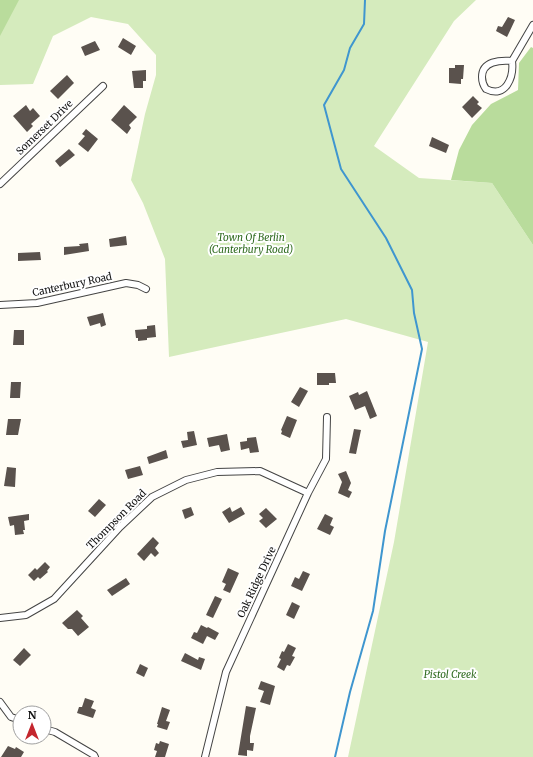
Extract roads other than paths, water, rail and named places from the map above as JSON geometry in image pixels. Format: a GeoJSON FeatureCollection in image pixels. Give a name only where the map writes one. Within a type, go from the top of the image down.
{"type":"FeatureCollection","features":[{"type":"Feature","properties":{"kind":"street"},"geometry":{"type":"LineString","coordinates":[[512,61],[496,62],[490,64],[485,69],[482,74],[482,81],[486,89],[495,91],[501,90],[507,86],[512,77],[512,61],[533,25]]}},
{"type":"Feature","properties":{"kind":"street","name":"Somerset Drive"},"geometry":{"type":"LineString","coordinates":[[0,184],[103,86]]}},
{"type":"Feature","properties":{"kind":"street","name":"Canterbury Road"},"geometry":{"type":"LineString","coordinates":[[0,305],[37,303],[126,283],[146,289]]}},
{"type":"Feature","properties":{"kind":"street","name":"Oak Ridge Drive"},"geometry":{"type":"LineString","coordinates":[[205,757],[226,672],[308,493],[326,459],[327,417]]}},
{"type":"Feature","properties":{"kind":"street","name":"Thompson Road"},"geometry":{"type":"LineString","coordinates":[[0,618],[26,615],[54,599],[120,527],[152,497],[186,480],[217,472],[260,471],[308,493]]}},
{"type":"Feature","properties":{"kind":"street"},"geometry":{"type":"LineString","coordinates":[[0,702],[12,717]]}},
{"type":"Feature","properties":{"kind":"street"},"geometry":{"type":"LineString","coordinates":[[52,731],[95,757]]}},
{"type":"Feature","properties":{"kind":"waterway"},"geometry":{"type":"LineString","coordinates":[[335,757],[350,692],[373,611],[385,531],[422,349],[414,313],[412,290],[386,238],[341,169],[324,105],[344,70],[350,48],[364,24],[365,0]]}},
{"type":"Feature","properties":{"kind":"park label","name":"Town Of Berlin (Canterbury Road)"},"geometry":{"type":"Point","coordinates":[251,242]}},
{"type":"Feature","properties":{"kind":"park label","name":"Pistol Creek"},"geometry":{"type":"Point","coordinates":[450,674]}}]}
